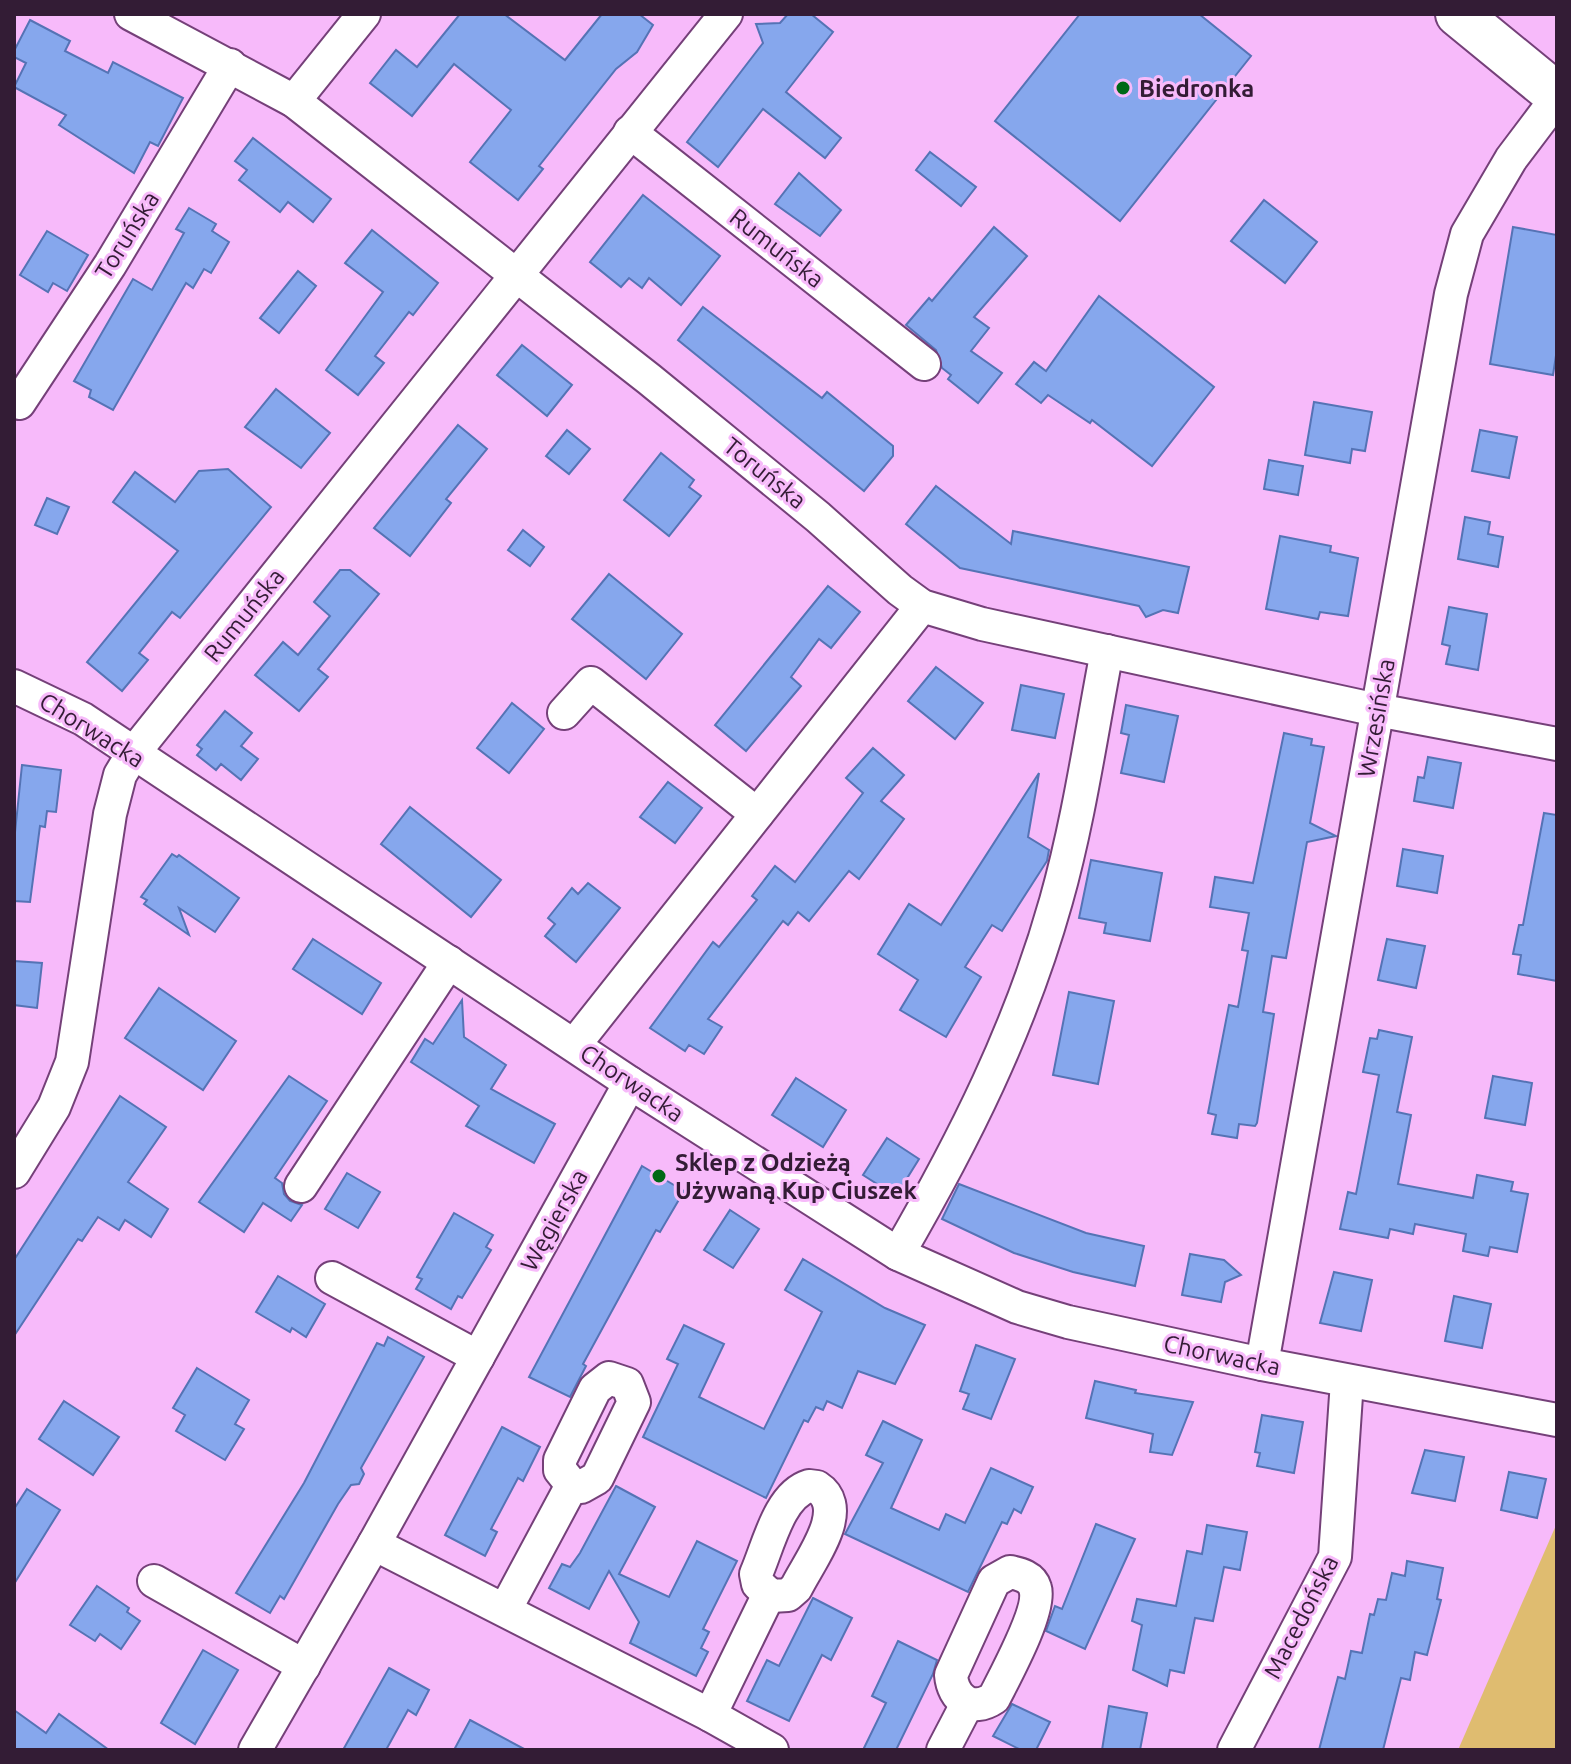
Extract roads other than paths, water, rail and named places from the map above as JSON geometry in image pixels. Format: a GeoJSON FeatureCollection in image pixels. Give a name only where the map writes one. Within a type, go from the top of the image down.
{"type":"FeatureCollection","features":[{"type":"Feature","properties":{"kind":"street","name":"Toruńska"},"geometry":{"type":"LineString","coordinates":[[131,14],[294,101],[516,274],[818,517],[922,606],[982,624],[1377,710],[1557,744]]}},
{"type":"Feature","properties":{"kind":"street"},"geometry":{"type":"LineString","coordinates":[[294,101],[364,14]]}},
{"type":"Feature","properties":{"kind":"street","name":"Rumuńska"},"geometry":{"type":"LineString","coordinates":[[14,1172],[54,1107],[72,1062],[110,814],[120,775],[132,755],[726,14]]}},
{"type":"Feature","properties":{"kind":"street"},"geometry":{"type":"LineString","coordinates":[[1458,14],[1557,96]]}},
{"type":"Feature","properties":{"kind":"street","name":"Toruńska"},"geometry":{"type":"LineString","coordinates":[[19,403],[110,265],[230,65]]}},
{"type":"Feature","properties":{"kind":"street","name":"Wrzesińska"},"geometry":{"type":"LineString","coordinates":[[1262,1364],[1451,294],[1467,234],[1511,159],[1557,96]]}},
{"type":"Feature","properties":{"kind":"street","name":"Rumuńska"},"geometry":{"type":"LineString","coordinates":[[630,132],[924,364]]}},
{"type":"Feature","properties":{"kind":"street"},"geometry":{"type":"LineString","coordinates":[[575,1044],[922,606]]}},
{"type":"Feature","properties":{"kind":"street"},"geometry":{"type":"LineString","coordinates":[[898,1254],[983,1100],[1032,974],[1056,899],[1107,651]]}},
{"type":"Feature","properties":{"kind":"street"},"geometry":{"type":"LineString","coordinates":[[564,713],[591,683],[757,814]]}},
{"type":"Feature","properties":{"kind":"street","name":"Chorwacka"},"geometry":{"type":"LineString","coordinates":[[14,686],[83,719],[132,755],[630,1083],[898,1254],[1017,1307],[1068,1322],[1262,1364],[1557,1420]]}},
{"type":"Feature","properties":{"kind":"street"},"geometry":{"type":"LineString","coordinates":[[301,1186],[449,962]]}},
{"type":"Feature","properties":{"kind":"street","name":"Węgierska"},"geometry":{"type":"LineString","coordinates":[[255,1750],[374,1544],[630,1083]]}},
{"type":"Feature","properties":{"kind":"street"},"geometry":{"type":"LineString","coordinates":[[332,1278],[478,1357]]}},
{"type":"Feature","properties":{"kind":"street","name":"Macedońska"},"geometry":{"type":"LineString","coordinates":[[1234,1750],[1335,1557],[1347,1381]]}},
{"type":"Feature","properties":{"kind":"street"},"geometry":{"type":"LineString","coordinates":[[505,1610],[572,1485]]}},
{"type":"Feature","properties":{"kind":"street"},"geometry":{"type":"LineString","coordinates":[[374,1544],[710,1715],[772,1750]]}},
{"type":"Feature","properties":{"kind":"street"},"geometry":{"type":"LineString","coordinates":[[154,1581],[304,1666]]}},
{"type":"Feature","properties":{"kind":"street"},"geometry":{"type":"LineString","coordinates":[[710,1715],[769,1594]]}},
{"type":"Feature","properties":{"kind":"street"},"geometry":{"type":"LineString","coordinates":[[943,1750],[967,1704]]}},
{"type":"Feature","properties":{"kind":"place","name":"Biedronka"},"geometry":{"type":"Point","coordinates":[1123,88]}},
{"type":"Feature","properties":{"kind":"place","name":"Sklep z Odzieżą Używaną Kup Ciuszek"},"geometry":{"type":"Point","coordinates":[659,1176]}}]}
